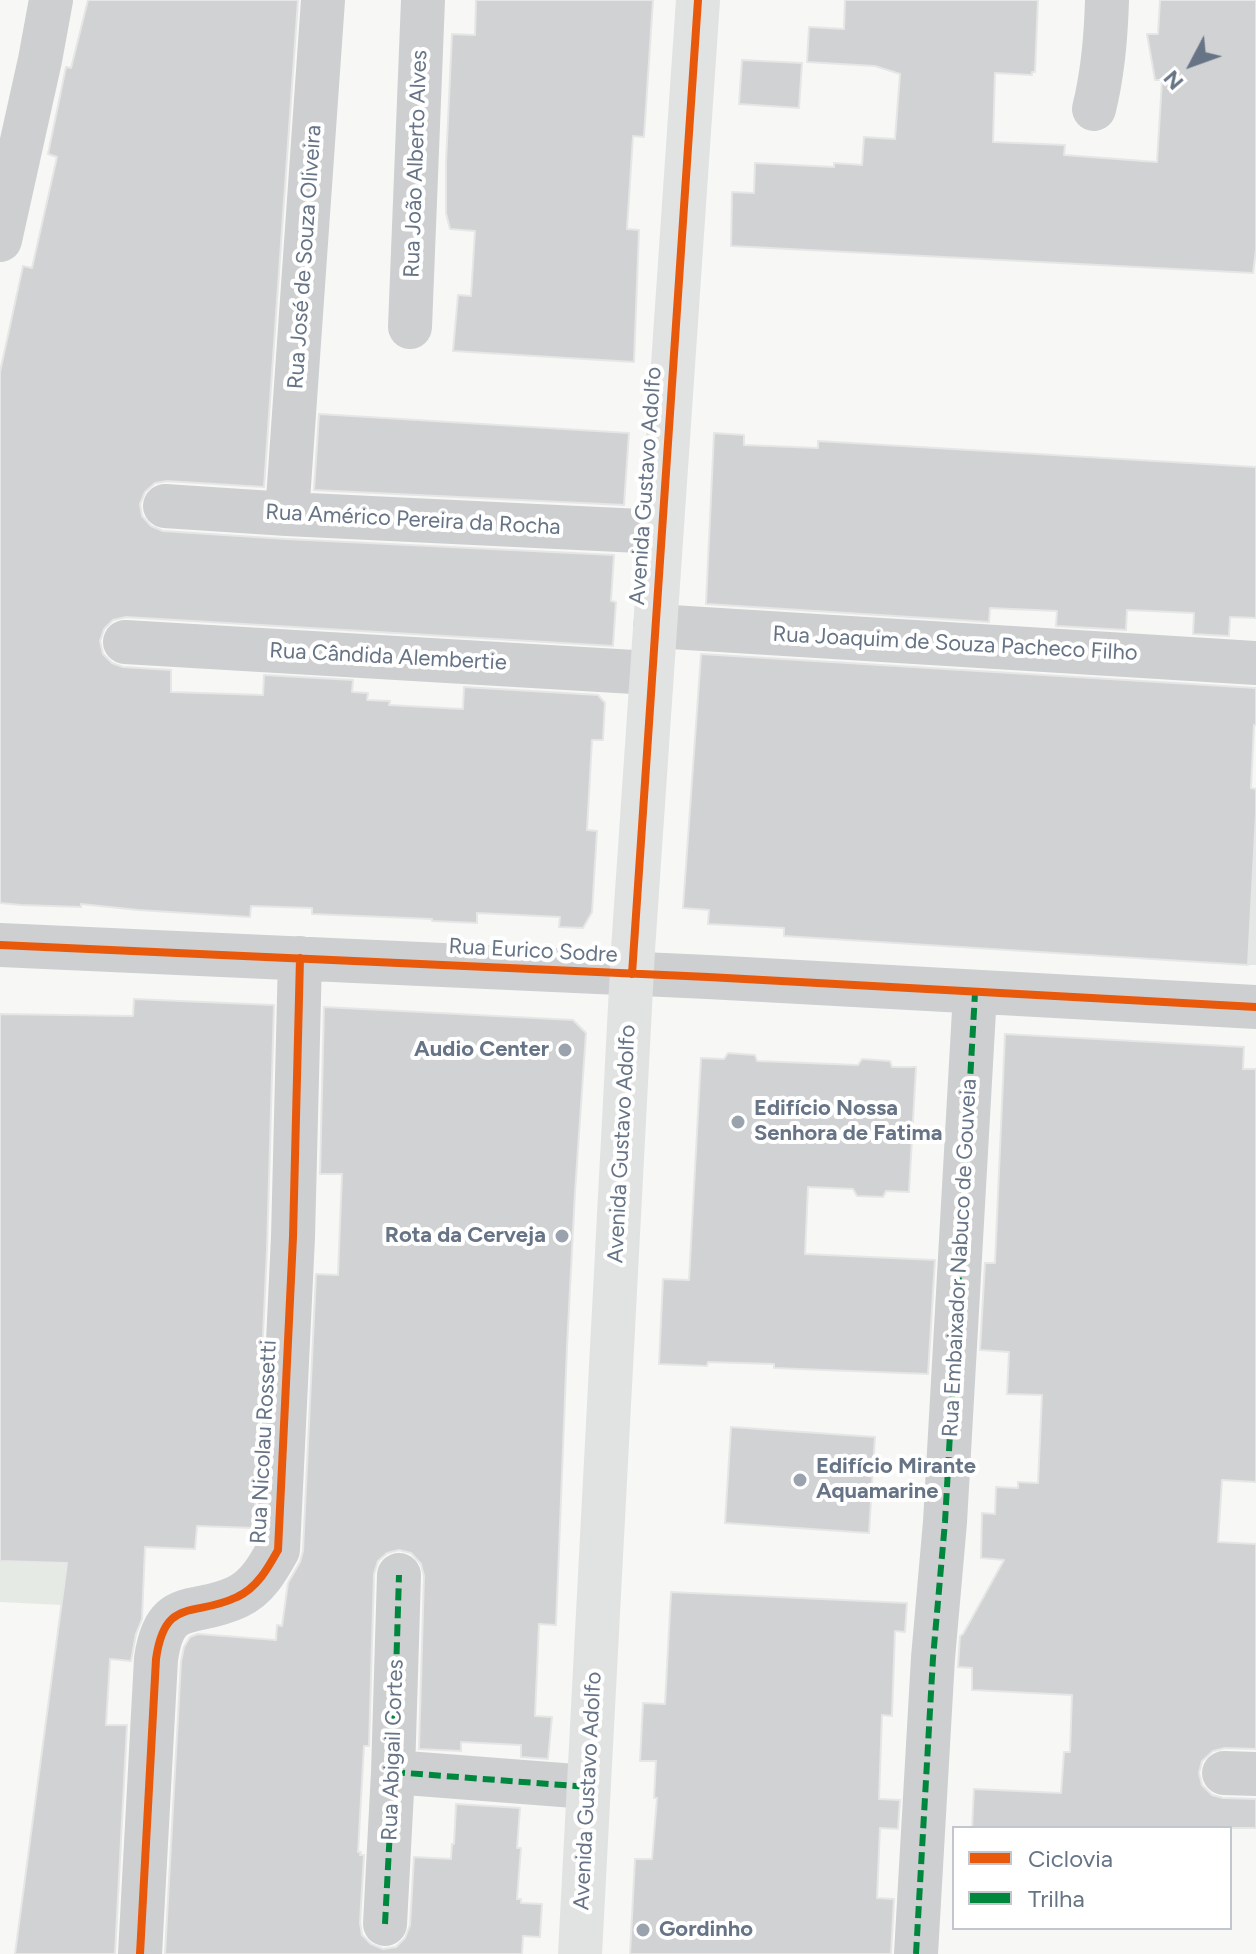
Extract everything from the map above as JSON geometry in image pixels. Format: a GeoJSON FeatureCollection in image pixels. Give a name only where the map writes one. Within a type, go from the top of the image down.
{"type":"FeatureCollection","features":[{"type":"Feature","properties":{"kind":"main road","name":"Avenida Gustavo Adolfo"},"geometry":{"type":"LineString","coordinates":[[580,1954],[632,974],[698,0]]}},
{"type":"Feature","properties":{"kind":"street"},"geometry":{"type":"LineString","coordinates":[[0,240],[51,0]]}},
{"type":"Feature","properties":{"kind":"street","name":"Rua José de Souza Oliveira"},"geometry":{"type":"LineString","coordinates":[[287,514],[323,0]]}},
{"type":"Feature","properties":{"kind":"street","name":"Rua João Alberto Alves"},"geometry":{"type":"LineString","coordinates":[[410,327],[423,0]]}},
{"type":"Feature","properties":{"kind":"street"},"geometry":{"type":"LineString","coordinates":[[1094,109],[1107,29],[1107,0]]}},
{"type":"Feature","properties":{"kind":"street"},"geometry":{"type":"LineString","coordinates":[[0,117],[40,60]]}},
{"type":"Feature","properties":{"kind":"street","name":"Rua Américo Pereira da Rocha"},"geometry":{"type":"LineString","coordinates":[[165,506],[661,532]]}},
{"type":"Feature","properties":{"kind":"street","name":"Rua Joaquim de Souza Pacheco Filho"},"geometry":{"type":"LineString","coordinates":[[655,626],[1256,663]]}},
{"type":"Feature","properties":{"kind":"street","name":"Rua Cândida Alembertie"},"geometry":{"type":"LineString","coordinates":[[125,642],[651,673]]}},
{"type":"Feature","properties":{"kind":"street","name":"Rua Eurico Sodre"},"geometry":{"type":"LineString","coordinates":[[0,945],[1256,1007]]}},
{"type":"Feature","properties":{"kind":"street","name":"Rua Nicolau Rossetti"},"geometry":{"type":"LineString","coordinates":[[140,1954],[159,1637],[169,1621],[182,1612],[206,1608],[240,1596],[265,1575],[278,1550],[293,1237],[300,958]]}},
{"type":"Feature","properties":{"kind":"street","name":"Rua Embaixador Nabuco de Gouveia"},"geometry":{"type":"LineString","coordinates":[[916,1954],[933,1658],[945,1522],[975,993]]}},
{"type":"Feature","properties":{"kind":"street","name":"Rua Abigail Cortes"},"geometry":{"type":"LineString","coordinates":[[385,1924],[399,1575]]}},
{"type":"Feature","properties":{"kind":"street"},"geometry":{"type":"LineString","coordinates":[[393,1772],[588,1787]]}},
{"type":"Feature","properties":{"kind":"shaded area"},"geometry":{"type":"Polygon","coordinates":[[[1256,821],[1256,965],[1248,965],[1256,821]]]}},
{"type":"Feature","properties":{"kind":"shaded area"},"geometry":{"type":"Polygon","coordinates":[[[0,1561],[67,1564],[62,1605],[0,1602],[0,1561]]]}},
{"type":"Feature","properties":{"kind":"building"},"geometry":{"type":"Polygon","coordinates":[[[88,0],[298,0],[264,487],[167,481],[155,483],[145,492],[140,504],[142,516],[151,526],[163,531],[614,555],[611,601],[616,602],[613,646],[126,617],[113,620],[104,629],[100,641],[103,654],[112,663],[123,667],[171,670],[171,692],[263,695],[264,675],[353,680],[352,692],[368,693],[367,700],[390,701],[389,705],[463,709],[464,687],[598,695],[605,703],[603,740],[592,740],[587,830],[597,831],[592,912],[583,928],[559,927],[560,917],[477,913],[477,923],[312,914],[312,908],[251,906],[250,917],[81,904],[81,907],[0,903],[0,372],[23,266],[32,268],[57,157],[48,154],[66,67],[71,68],[88,0]]]}},
{"type":"Feature","properties":{"kind":"building"},"geometry":{"type":"Polygon","coordinates":[[[476,0],[653,0],[644,137],[633,136],[627,229],[639,230],[634,362],[453,351],[458,295],[471,296],[475,231],[450,229],[446,213],[452,34],[475,35],[476,0]]]}},
{"type":"Feature","properties":{"kind":"building"},"geometry":{"type":"Polygon","coordinates":[[[845,0],[1038,0],[1035,72],[1032,75],[995,73],[993,142],[1065,145],[1064,155],[1157,162],[1162,80],[1155,80],[1147,34],[1158,34],[1160,0],[1256,0],[1256,249],[1253,273],[731,246],[732,192],[754,193],[755,163],[834,167],[834,163],[862,165],[864,137],[895,139],[900,74],[875,66],[807,62],[809,27],[844,29],[845,0]]]}},
{"type":"Feature","properties":{"kind":"building"},"geometry":{"type":"Polygon","coordinates":[[[742,60],[802,63],[799,108],[739,104],[742,60]]]}},
{"type":"Feature","properties":{"kind":"building"},"geometry":{"type":"Polygon","coordinates":[[[319,414],[629,433],[624,505],[314,490],[319,414]]]}},
{"type":"Feature","properties":{"kind":"building"},"geometry":{"type":"Polygon","coordinates":[[[714,433],[744,435],[744,445],[818,448],[818,441],[1256,467],[1256,618],[1230,617],[1229,636],[1193,634],[1194,613],[1127,610],[1126,630],[1056,626],[1057,611],[990,608],[989,622],[706,604],[714,433]]]}},
{"type":"Feature","properties":{"kind":"building"},"geometry":{"type":"Polygon","coordinates":[[[701,654],[1256,688],[1251,788],[1256,789],[1256,814],[1248,965],[784,936],[784,928],[708,924],[709,910],[683,908],[701,654]]]}},
{"type":"Feature","properties":{"kind":"building"},"geometry":{"type":"Polygon","coordinates":[[[134,999],[274,1005],[254,1528],[197,1526],[195,1549],[145,1547],[142,1619],[131,1661],[110,1659],[106,1725],[127,1725],[115,1954],[15,1954],[67,1563],[0,1561],[0,1014],[133,1016],[134,999]]]}},
{"type":"Feature","properties":{"kind":"building"},"geometry":{"type":"Polygon","coordinates":[[[324,1007],[573,1020],[586,1033],[567,1347],[556,1625],[539,1624],[535,1716],[552,1717],[548,1759],[521,1757],[521,1745],[461,1742],[461,1751],[419,1749],[424,1576],[421,1564],[411,1553],[399,1550],[387,1553],[378,1561],[374,1574],[369,1746],[364,1746],[358,1852],[364,1855],[362,1935],[371,1944],[383,1949],[396,1947],[405,1938],[410,1925],[414,1857],[451,1859],[456,1804],[520,1808],[517,1899],[521,1899],[521,1903],[542,1904],[540,1937],[523,1936],[522,1954],[165,1954],[184,1647],[190,1637],[198,1634],[276,1640],[277,1625],[282,1626],[288,1583],[303,1551],[316,1274],[338,1275],[342,1174],[320,1174],[324,1007]]]}},
{"type":"Feature","properties":{"kind":"building"},"geometry":{"type":"Polygon","coordinates":[[[1005,1034],[1244,1047],[1243,1069],[1256,1069],[1256,1482],[1222,1480],[1218,1542],[1256,1544],[1256,1749],[1225,1748],[1213,1751],[1202,1761],[1199,1773],[1202,1785],[1212,1795],[1256,1799],[1256,1828],[972,1826],[974,1789],[1061,1793],[1064,1752],[1070,1752],[1072,1695],[972,1690],[972,1668],[958,1667],[960,1636],[1004,1560],[981,1558],[982,1513],[995,1514],[996,1487],[1018,1488],[1018,1482],[1038,1483],[1042,1395],[1007,1394],[1009,1352],[980,1350],[985,1263],[995,1263],[1005,1034]]]}},
{"type":"Feature","properties":{"kind":"building"},"geometry":{"type":"Polygon","coordinates":[[[728,1053],[755,1055],[757,1061],[858,1065],[862,1059],[890,1061],[892,1067],[916,1067],[909,1192],[886,1191],[883,1197],[857,1196],[853,1189],[808,1187],[805,1254],[935,1260],[928,1374],[774,1368],[774,1364],[659,1364],[663,1279],[689,1280],[701,1058],[724,1059],[728,1053]]]}},
{"type":"Feature","properties":{"kind":"building","name":"Edifício Mirante Aquamarine"},"geometry":{"type":"Polygon","coordinates":[[[731,1427],[875,1437],[869,1533],[725,1523],[731,1427]]]}},
{"type":"Feature","properties":{"kind":"building"},"geometry":{"type":"Polygon","coordinates":[[[671,1592],[907,1603],[905,1632],[895,1631],[892,1716],[882,1715],[879,1799],[900,1800],[898,1829],[880,1828],[877,1898],[894,1899],[891,1954],[630,1954],[635,1859],[652,1859],[657,1798],[654,1798],[656,1761],[640,1761],[643,1703],[665,1704],[671,1592]]]}},
{"type":"Feature","properties":{"kind":"marked path"},"geometry":{"type":"LineString","coordinates":[[916,1954],[933,1658],[945,1522],[975,993]]}},
{"type":"Feature","properties":{"kind":"marked path"},"geometry":{"type":"LineString","coordinates":[[385,1924],[399,1575]]}},
{"type":"Feature","properties":{"kind":"marked path"},"geometry":{"type":"LineString","coordinates":[[393,1772],[588,1787]]}},
{"type":"Feature","properties":{"kind":"cycle path"},"geometry":{"type":"LineString","coordinates":[[632,974],[698,0]]}},
{"type":"Feature","properties":{"kind":"cycle path"},"geometry":{"type":"LineString","coordinates":[[0,945],[708,977],[1256,1007]]}},
{"type":"Feature","properties":{"kind":"cycle path"},"geometry":{"type":"LineString","coordinates":[[140,1954],[156,1659],[160,1639],[174,1617],[237,1597],[250,1588],[278,1550],[293,1237],[300,958]]}},
{"type":"Feature","properties":{"kind":"place","name":"Audio Center"},"geometry":{"type":"Point","coordinates":[565,1050]}},
{"type":"Feature","properties":{"kind":"place","name":"Edifício Nossa Senhora de Fatima"},"geometry":{"type":"Point","coordinates":[738,1122]}},
{"type":"Feature","properties":{"kind":"place","name":"Rota da Cerveja"},"geometry":{"type":"Point","coordinates":[562,1236]}},
{"type":"Feature","properties":{"kind":"place","name":"Edifício Mirante Aquamarine"},"geometry":{"type":"Point","coordinates":[800,1480]}},
{"type":"Feature","properties":{"kind":"place","name":"Gordinho"},"geometry":{"type":"Point","coordinates":[643,1930]}}]}
